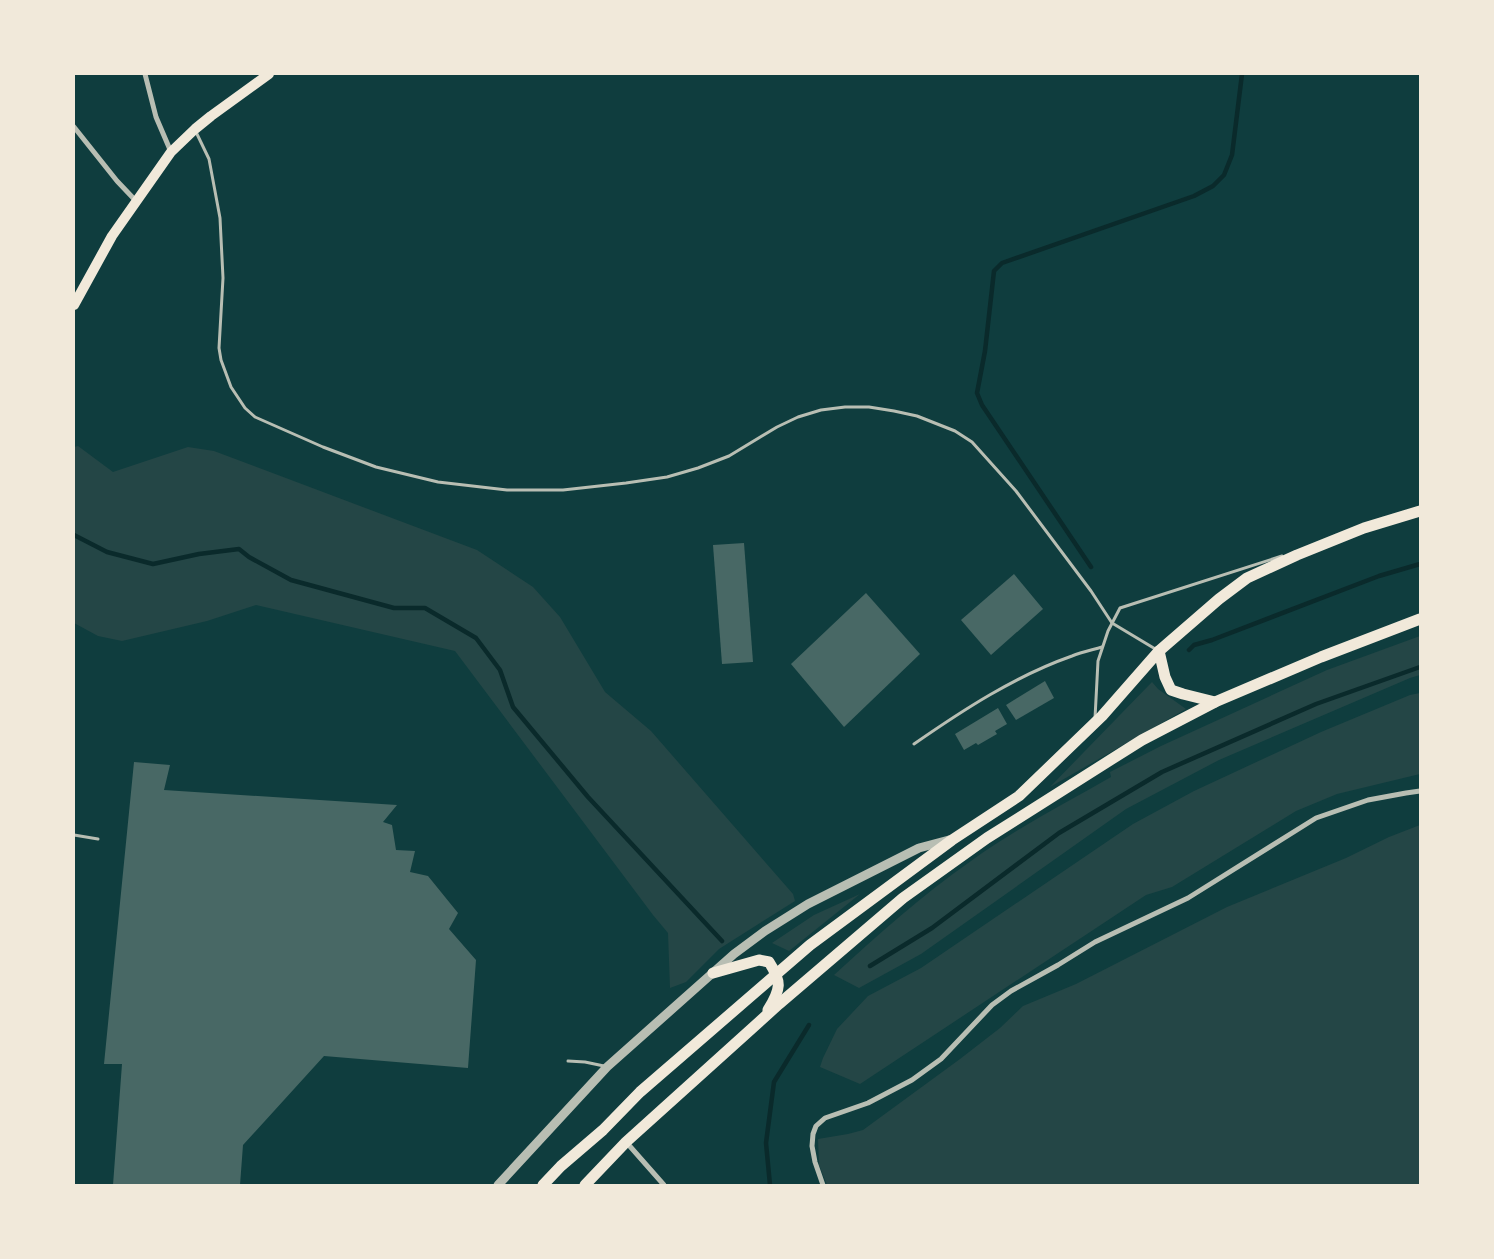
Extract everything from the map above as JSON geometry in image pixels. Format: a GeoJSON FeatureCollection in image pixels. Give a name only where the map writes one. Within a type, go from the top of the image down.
{"type":"FeatureCollection","features":[{"type":"Feature","properties":{"kind":"highway"},"geometry":{"type":"LineString","coordinates":[[543,1185],[561,1166],[603,1130],[640,1092],[810,945],[952,840],[1020,796],[1095,723],[1159,651],[1219,599],[1247,578],[1297,555],[1364,528],[1416,513]]}},
{"type":"Feature","properties":{"kind":"highway"},"geometry":{"type":"LineString","coordinates":[[585,1185],[626,1142],[762,1020],[903,898],[987,838],[1142,740],[1215,702],[1321,657],[1420,619]]}},
{"type":"Feature","properties":{"kind":"highway"},"geometry":{"type":"LineString","coordinates":[[1159,651],[1165,677],[1171,690],[1215,702]]}},
{"type":"Feature","properties":{"kind":"highway"},"geometry":{"type":"LineString","coordinates":[[713,973],[759,960],[769,962],[777,974],[779,990],[762,1020]]}},
{"type":"Feature","properties":{"kind":"main road"},"geometry":{"type":"LineString","coordinates":[[74,305],[112,236],[171,152],[195,129],[269,74]]}},
{"type":"Feature","properties":{"kind":"street"},"geometry":{"type":"LineString","coordinates":[[145,74],[156,117],[171,152]]}},
{"type":"Feature","properties":{"kind":"street"},"geometry":{"type":"LineString","coordinates":[[74,127],[117,181],[136,201]]}},
{"type":"Feature","properties":{"kind":"street"},"geometry":{"type":"LineString","coordinates":[[823,1185],[812,1146],[816,1126],[825,1118],[868,1103],[912,1080],[941,1059],[992,1004],[1011,991],[1058,965],[1094,942],[1188,898],[1316,818],[1368,800],[1420,791]]}},
{"type":"Feature","properties":{"kind":"street"},"geometry":{"type":"LineString","coordinates":[[498,1185],[607,1067],[734,954],[808,904],[919,848],[952,840]]}},
{"type":"Feature","properties":{"kind":"street"},"geometry":{"type":"LineString","coordinates":[[626,1142],[664,1185]]}},
{"type":"Feature","properties":{"kind":"lane"},"geometry":{"type":"LineString","coordinates":[[195,129],[208,159],[220,218],[223,278],[219,348],[221,360],[230,388],[245,408],[255,417],[323,447],[376,467],[438,482],[482,488],[563,490],[667,477],[698,468],[728,456],[798,417],[821,410],[845,407],[869,408],[917,416],[948,428],[972,442],[1016,491],[1091,590],[1112,623],[1159,651]]}},
{"type":"Feature","properties":{"kind":"lane"},"geometry":{"type":"LineString","coordinates":[[1095,723],[1098,662],[1102,647],[1120,608],[1342,537]]}},
{"type":"Feature","properties":{"kind":"lane"},"geometry":{"type":"LineString","coordinates":[[914,744],[952,718],[1014,682],[1072,656],[1102,647]]}},
{"type":"Feature","properties":{"kind":"lane"},"geometry":{"type":"LineString","coordinates":[[74,835],[98,839]]}},
{"type":"Feature","properties":{"kind":"lane"},"geometry":{"type":"LineString","coordinates":[[568,1061],[585,1062],[607,1067]]}},
{"type":"Feature","properties":{"kind":"shaded area"},"geometry":{"type":"Polygon","coordinates":[[[78,446],[113,472],[188,447],[214,451],[477,550],[533,587],[560,617],[605,692],[651,731],[793,894],[795,901],[719,949],[686,982],[670,988],[668,933],[455,651],[256,605],[207,621],[122,641],[98,636],[74,623],[74,447],[78,446]]]}},
{"type":"Feature","properties":{"kind":"shaded area"},"geometry":{"type":"Polygon","coordinates":[[[1420,636],[1420,675],[1219,760],[1126,809],[921,954],[859,988],[834,975],[901,916],[953,874],[1022,827],[1111,777],[1110,772],[1161,746],[1327,670],[1420,636]]]}},
{"type":"Feature","properties":{"kind":"shaded area"},"geometry":{"type":"Polygon","coordinates":[[[1152,682],[1158,689],[1186,709],[1050,787],[1152,682]]]}},
{"type":"Feature","properties":{"kind":"shaded area"},"geometry":{"type":"Polygon","coordinates":[[[1420,693],[1420,774],[1337,794],[1296,811],[1172,887],[1146,895],[860,1084],[820,1067],[837,1029],[868,996],[921,968],[1133,824],[1194,791],[1321,732],[1410,695],[1420,693]]]}},
{"type":"Feature","properties":{"kind":"shaded area"},"geometry":{"type":"Polygon","coordinates":[[[1420,825],[1420,1185],[827,1185],[819,1165],[818,1139],[863,1130],[1000,1028],[1023,1006],[1076,984],[1227,907],[1420,825]]]}},
{"type":"Feature","properties":{"kind":"shaded area"},"geometry":{"type":"Polygon","coordinates":[[[860,894],[789,951],[772,943],[814,915],[860,894]]]}},
{"type":"Feature","properties":{"kind":"building"},"geometry":{"type":"Polygon","coordinates":[[[744,543],[753,662],[722,664],[713,545],[744,543]]]}},
{"type":"Feature","properties":{"kind":"building"},"geometry":{"type":"Polygon","coordinates":[[[1014,574],[1043,609],[991,655],[961,620],[1014,574]]]}},
{"type":"Feature","properties":{"kind":"building"},"geometry":{"type":"Polygon","coordinates":[[[866,593],[920,654],[844,727],[791,664],[866,593]]]}},
{"type":"Feature","properties":{"kind":"building"},"geometry":{"type":"Polygon","coordinates":[[[1045,681],[1054,698],[1016,720],[1006,705],[1045,681]]]}},
{"type":"Feature","properties":{"kind":"building"},"geometry":{"type":"Polygon","coordinates":[[[998,708],[1007,724],[995,731],[997,734],[978,745],[976,743],[964,750],[955,734],[998,708]]]}},
{"type":"Feature","properties":{"kind":"building"},"geometry":{"type":"Polygon","coordinates":[[[134,762],[170,765],[164,790],[397,805],[383,822],[392,825],[396,850],[415,851],[410,872],[428,876],[458,913],[449,929],[476,960],[468,1068],[324,1056],[243,1145],[240,1185],[113,1185],[122,1064],[104,1064],[134,762]]]}},
{"type":"Feature","properties":{"kind":"waterway"},"geometry":{"type":"LineString","coordinates":[[1091,567],[982,405],[977,393],[985,351],[994,271],[1002,263],[1194,196],[1213,186],[1224,175],[1232,155],[1242,74]]}},
{"type":"Feature","properties":{"kind":"waterway"},"geometry":{"type":"LineString","coordinates":[[74,535],[107,552],[153,564],[199,554],[239,549],[249,557],[291,580],[394,608],[425,608],[476,638],[500,670],[513,707],[588,797],[722,941]]}},
{"type":"Feature","properties":{"kind":"waterway"},"geometry":{"type":"LineString","coordinates":[[1189,650],[1194,645],[1212,640],[1379,576],[1420,564]]}},
{"type":"Feature","properties":{"kind":"waterway"},"geometry":{"type":"LineString","coordinates":[[870,966],[932,928],[1059,833],[1162,772],[1316,704],[1420,667]]}},
{"type":"Feature","properties":{"kind":"waterway"},"geometry":{"type":"LineString","coordinates":[[770,1185],[766,1143],[774,1082],[809,1025]]}}]}
